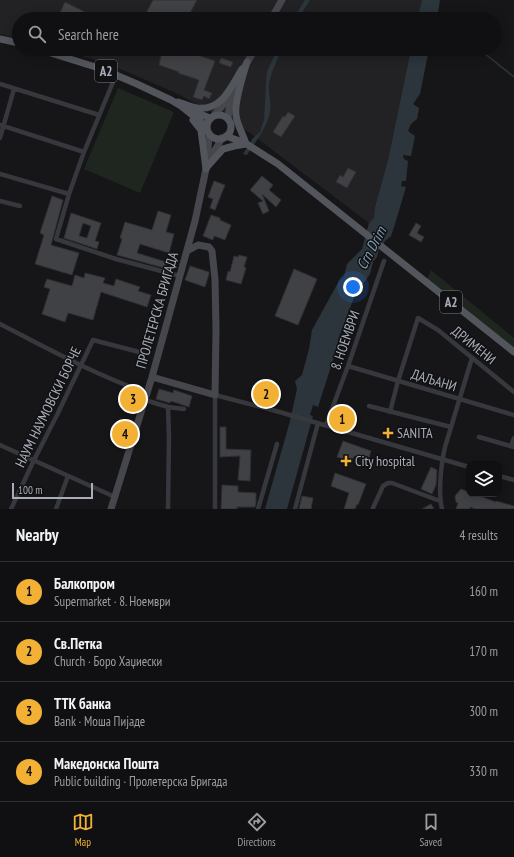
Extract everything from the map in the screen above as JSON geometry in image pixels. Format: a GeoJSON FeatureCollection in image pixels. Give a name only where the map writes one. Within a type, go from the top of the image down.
{"type":"FeatureCollection","features":[{"type":"Feature","properties":{"kind":"main road"},"geometry":{"type":"LineString","coordinates":[[0,39],[12,42]]}},
{"type":"Feature","properties":{"kind":"main road","name":"A2"},"geometry":{"type":"LineString","coordinates":[[61,56],[116,74],[170,100],[181,106],[206,126]]}},
{"type":"Feature","properties":{"kind":"main road"},"geometry":{"type":"LineString","coordinates":[[170,100],[196,108],[210,108],[226,96],[247,62]]}},
{"type":"Feature","properties":{"kind":"main road"},"geometry":{"type":"LineString","coordinates":[[207,167],[223,149],[246,144],[235,114],[236,103],[247,62]]}},
{"type":"Feature","properties":{"kind":"main road"},"geometry":{"type":"LineString","coordinates":[[170,100],[193,120],[201,130],[207,167]]}},
{"type":"Feature","properties":{"kind":"main road","name":"A2"},"geometry":{"type":"LineString","coordinates":[[181,106],[212,116],[219,114],[228,118],[231,125],[246,144]]}},
{"type":"Feature","properties":{"kind":"main road"},"geometry":{"type":"LineString","coordinates":[[209,135],[206,126],[207,122],[212,116]]}},
{"type":"Feature","properties":{"kind":"main road"},"geometry":{"type":"LineString","coordinates":[[224,137],[229,133],[231,125]]}},
{"type":"Feature","properties":{"kind":"main road","name":"A2"},"geometry":{"type":"LineString","coordinates":[[209,135],[213,138],[218,139],[224,137],[246,144],[278,164],[514,352]]}},
{"type":"Feature","properties":{"kind":"street"},"geometry":{"type":"LineString","coordinates":[[275,12],[282,0]]}},
{"type":"Feature","properties":{"kind":"street"},"geometry":{"type":"LineString","coordinates":[[228,118],[232,94],[251,56]]}},
{"type":"Feature","properties":{"kind":"street"},"geometry":{"type":"LineString","coordinates":[[116,74],[84,152],[69,194],[56,239],[116,259],[180,276]]}},
{"type":"Feature","properties":{"kind":"street"},"geometry":{"type":"LineString","coordinates":[[0,84],[99,116]]}},
{"type":"Feature","properties":{"kind":"street"},"geometry":{"type":"LineString","coordinates":[[0,138],[2,126],[14,89]]}},
{"type":"Feature","properties":{"kind":"street"},"geometry":{"type":"LineString","coordinates":[[212,116],[232,94]]}},
{"type":"Feature","properties":{"kind":"street"},"geometry":{"type":"LineString","coordinates":[[2,126],[84,152]]}},
{"type":"Feature","properties":{"kind":"street"},"geometry":{"type":"LineString","coordinates":[[207,167],[209,135]]}},
{"type":"Feature","properties":{"kind":"street"},"geometry":{"type":"LineString","coordinates":[[207,167],[224,137]]}},
{"type":"Feature","properties":{"kind":"street","name":"ПРОЛЕТЕРСКА БРИГАДА"},"geometry":{"type":"LineString","coordinates":[[110,509],[152,377],[195,221],[207,167]]}},
{"type":"Feature","properties":{"kind":"street"},"geometry":{"type":"LineString","coordinates":[[0,174],[69,194]]}},
{"type":"Feature","properties":{"kind":"street"},"geometry":{"type":"LineString","coordinates":[[0,201],[20,206]]}},
{"type":"Feature","properties":{"kind":"street"},"geometry":{"type":"LineString","coordinates":[[192,232],[198,245]]}},
{"type":"Feature","properties":{"kind":"street"},"geometry":{"type":"LineString","coordinates":[[187,251],[198,245],[209,247],[212,252],[215,279],[215,509]]}},
{"type":"Feature","properties":{"kind":"street","name":"8. НОЕМВРИ"},"geometry":{"type":"LineString","coordinates":[[326,425],[384,262]]}},
{"type":"Feature","properties":{"kind":"street","name":"ДРИМЕНИ"},"geometry":{"type":"LineString","coordinates":[[398,381],[418,318],[438,330],[514,392]]}},
{"type":"Feature","properties":{"kind":"street"},"geometry":{"type":"LineString","coordinates":[[0,330],[1,325],[168,407],[184,409]]}},
{"type":"Feature","properties":{"kind":"street","name":"НАУМ НАУМОВСКИ БОРЧЕ"},"geometry":{"type":"LineString","coordinates":[[11,509],[93,340],[143,354]]}},
{"type":"Feature","properties":{"kind":"street"},"geometry":{"type":"LineString","coordinates":[[442,509],[440,501],[442,459],[472,358]]}},
{"type":"Feature","properties":{"kind":"street","name":"ДАЉАНИ"},"geometry":{"type":"LineString","coordinates":[[348,366],[514,415]]}},
{"type":"Feature","properties":{"kind":"street"},"geometry":{"type":"LineString","coordinates":[[152,377],[285,413],[466,466]]}},
{"type":"Feature","properties":{"kind":"street"},"geometry":{"type":"LineString","coordinates":[[390,412],[398,381]]}},
{"type":"Feature","properties":{"kind":"street"},"geometry":{"type":"LineString","coordinates":[[369,406],[451,427]]}},
{"type":"Feature","properties":{"kind":"street"},"geometry":{"type":"LineString","coordinates":[[168,407],[168,509]]}},
{"type":"Feature","properties":{"kind":"street"},"geometry":{"type":"LineString","coordinates":[[295,509],[318,423]]}},
{"type":"Feature","properties":{"kind":"street"},"geometry":{"type":"LineString","coordinates":[[479,437],[513,447],[514,438]]}},
{"type":"Feature","properties":{"kind":"street"},"geometry":{"type":"LineString","coordinates":[[258,509],[277,444]]}},
{"type":"Feature","properties":{"kind":"street"},"geometry":{"type":"LineString","coordinates":[[0,445],[115,497]]}},
{"type":"Feature","properties":{"kind":"street"},"geometry":{"type":"LineString","coordinates":[[56,509],[68,476]]}},
{"type":"Feature","properties":{"kind":"street"},"geometry":{"type":"LineString","coordinates":[[502,477],[514,480]]}},
{"type":"Feature","properties":{"kind":"street"},"geometry":{"type":"LineString","coordinates":[[373,508],[383,486],[392,482],[440,501]]}},
{"type":"Feature","properties":{"kind":"shaded area"},"geometry":{"type":"Polygon","coordinates":[[[0,0],[422,0],[419,12],[12,12],[12,37],[0,34],[0,0]]]}},
{"type":"Feature","properties":{"kind":"shaded area"},"geometry":{"type":"Polygon","coordinates":[[[82,56],[410,56],[388,160],[375,207],[374,218],[369,223],[250,133],[176,93],[111,65],[82,56]]]}},
{"type":"Feature","properties":{"kind":"shaded area"},"geometry":{"type":"Polygon","coordinates":[[[118,88],[174,112],[140,193],[84,169],[118,88]]]}},
{"type":"Feature","properties":{"kind":"shaded area"},"geometry":{"type":"Polygon","coordinates":[[[431,270],[514,338],[514,352],[426,281],[431,270]]]}},
{"type":"Feature","properties":{"kind":"water"},"geometry":{"type":"Polygon","coordinates":[[[305,0],[310,0],[302,12],[297,12],[305,0]]]}},
{"type":"Feature","properties":{"kind":"water"},"geometry":{"type":"Polygon","coordinates":[[[422,0],[440,0],[438,12],[419,12],[422,0]]]}},
{"type":"Feature","properties":{"kind":"water"},"geometry":{"type":"Polygon","coordinates":[[[274,56],[279,56],[269,84],[271,106],[264,129],[247,155],[243,154],[253,138],[260,132],[264,120],[267,72],[274,56]]]}},
{"type":"Feature","properties":{"kind":"water","name":"Crn Drim"},"geometry":{"type":"Polygon","coordinates":[[[410,56],[428,56],[420,94],[413,104],[419,108],[417,119],[411,124],[408,131],[415,136],[411,156],[403,155],[404,159],[408,161],[406,181],[402,181],[401,186],[406,187],[391,236],[379,249],[377,257],[373,262],[370,274],[355,295],[339,337],[318,407],[313,405],[310,415],[313,416],[287,509],[265,509],[290,421],[297,389],[295,381],[302,375],[312,330],[339,281],[344,276],[347,264],[362,249],[369,223],[374,218],[375,207],[388,160],[410,56]]]}},
{"type":"Feature","properties":{"kind":"building"},"geometry":{"type":"Polygon","coordinates":[[[153,0],[197,0],[191,12],[147,12],[153,0]]]}},
{"type":"Feature","properties":{"kind":"building"},"geometry":{"type":"Polygon","coordinates":[[[65,2],[85,12],[60,12],[65,2]]]}},
{"type":"Feature","properties":{"kind":"building"},"geometry":{"type":"Polygon","coordinates":[[[161,56],[201,56],[215,61],[204,90],[212,93],[209,99],[204,96],[202,100],[193,97],[199,80],[159,65],[161,56]]]}},
{"type":"Feature","properties":{"kind":"building"},"geometry":{"type":"Polygon","coordinates":[[[221,58],[233,62],[231,67],[219,63],[221,58]]]}},
{"type":"Feature","properties":{"kind":"building"},"geometry":{"type":"Polygon","coordinates":[[[288,112],[295,116],[281,137],[273,132],[283,116],[285,117],[288,112]]]}},
{"type":"Feature","properties":{"kind":"building"},"geometry":{"type":"Polygon","coordinates":[[[348,168],[356,172],[347,188],[336,182],[340,175],[343,177],[348,168]]]}},
{"type":"Feature","properties":{"kind":"building"},"geometry":{"type":"Polygon","coordinates":[[[262,176],[273,185],[269,190],[281,200],[276,207],[262,194],[269,211],[263,214],[258,203],[263,201],[250,190],[262,176]]]}},
{"type":"Feature","properties":{"kind":"building"},"geometry":{"type":"Polygon","coordinates":[[[214,181],[225,185],[215,210],[210,208],[213,199],[208,197],[214,181]]]}},
{"type":"Feature","properties":{"kind":"building"},"geometry":{"type":"Polygon","coordinates":[[[52,196],[63,200],[51,245],[79,253],[72,275],[35,264],[44,235],[40,233],[52,196]]]}},
{"type":"Feature","properties":{"kind":"building"},"geometry":{"type":"Polygon","coordinates":[[[158,211],[171,215],[166,232],[174,234],[169,253],[140,244],[137,253],[166,262],[164,268],[117,255],[125,222],[152,230],[158,211]]]}},
{"type":"Feature","properties":{"kind":"building"},"geometry":{"type":"Polygon","coordinates":[[[71,213],[101,223],[95,241],[99,242],[97,249],[64,238],[71,213]],[[83,223],[79,236],[87,238],[91,226],[83,223]]]}},
{"type":"Feature","properties":{"kind":"building"},"geometry":{"type":"Polygon","coordinates":[[[211,215],[220,218],[220,220],[231,225],[225,240],[214,236],[213,240],[203,236],[211,215]]]}},
{"type":"Feature","properties":{"kind":"building"},"geometry":{"type":"Polygon","coordinates":[[[416,223],[421,226],[417,233],[424,237],[421,242],[409,235],[416,223]]]}},
{"type":"Feature","properties":{"kind":"building"},"geometry":{"type":"Polygon","coordinates":[[[239,255],[247,257],[244,267],[246,268],[241,284],[226,280],[228,271],[230,272],[234,256],[238,257],[239,255]]]}},
{"type":"Feature","properties":{"kind":"building"},"geometry":{"type":"Polygon","coordinates":[[[190,266],[209,272],[205,287],[185,280],[190,266]]]}},
{"type":"Feature","properties":{"kind":"building"},"geometry":{"type":"Polygon","coordinates":[[[294,269],[317,279],[298,325],[275,316],[294,269]]]}},
{"type":"Feature","properties":{"kind":"building"},"geometry":{"type":"Polygon","coordinates":[[[85,273],[105,278],[103,283],[114,286],[116,279],[140,287],[138,291],[151,295],[147,307],[101,292],[93,320],[68,313],[65,322],[42,314],[50,289],[44,287],[47,279],[72,286],[75,275],[84,278],[85,273]]]}},
{"type":"Feature","properties":{"kind":"building"},"geometry":{"type":"Polygon","coordinates":[[[159,389],[173,393],[174,390],[192,396],[189,407],[171,401],[170,403],[156,399],[159,389]]]}},
{"type":"Feature","properties":{"kind":"building"},"geometry":{"type":"Polygon","coordinates":[[[220,427],[226,427],[226,449],[251,450],[250,481],[238,480],[240,456],[220,457],[220,427]]]}},
{"type":"Feature","properties":{"kind":"building"},"geometry":{"type":"Polygon","coordinates":[[[343,441],[371,451],[368,461],[354,456],[352,462],[337,457],[343,441]]]}},
{"type":"Feature","properties":{"kind":"building"},"geometry":{"type":"Polygon","coordinates":[[[431,467],[437,470],[436,485],[432,494],[421,489],[431,467]]]}},
{"type":"Feature","properties":{"kind":"building"},"geometry":{"type":"Polygon","coordinates":[[[335,473],[366,484],[355,509],[344,509],[349,493],[331,486],[335,473]]]}},
{"type":"Feature","properties":{"kind":"building"},"geometry":{"type":"Polygon","coordinates":[[[222,485],[238,486],[238,492],[256,493],[255,507],[221,509],[222,485]]]}},
{"type":"Feature","properties":{"kind":"building"},"geometry":{"type":"Polygon","coordinates":[[[461,489],[466,491],[466,497],[482,497],[514,506],[514,509],[475,509],[470,507],[470,509],[456,509],[458,503],[456,502],[455,496],[461,489]]]}},
{"type":"Feature","properties":{"kind":"building"},"geometry":{"type":"Polygon","coordinates":[[[302,496],[313,498],[311,509],[299,509],[302,496]]]}},
{"type":"Feature","properties":{"kind":"building"},"geometry":{"type":"Polygon","coordinates":[[[431,504],[434,509],[422,509],[431,504]]]}},
{"type":"Feature","properties":{"kind":"waterway"},"geometry":{"type":"LineString","coordinates":[[488,56],[514,77]]}},
{"type":"Feature","properties":{"kind":"place","name":"Св.Петка"},"geometry":{"type":"Point","coordinates":[266,394]}},
{"type":"Feature","properties":{"kind":"place","name":"TTK банка"},"geometry":{"type":"Point","coordinates":[133,399]}},
{"type":"Feature","properties":{"kind":"place","name":"Балкопром"},"geometry":{"type":"Point","coordinates":[342,419]}},
{"type":"Feature","properties":{"kind":"place","name":"SANITA"},"geometry":{"type":"Point","coordinates":[388,433]}},
{"type":"Feature","properties":{"kind":"place","name":"Македонска Пошта"},"geometry":{"type":"Point","coordinates":[125,434]}},
{"type":"Feature","properties":{"kind":"place","name":"City hospital"},"geometry":{"type":"Point","coordinates":[346,461]}}]}
